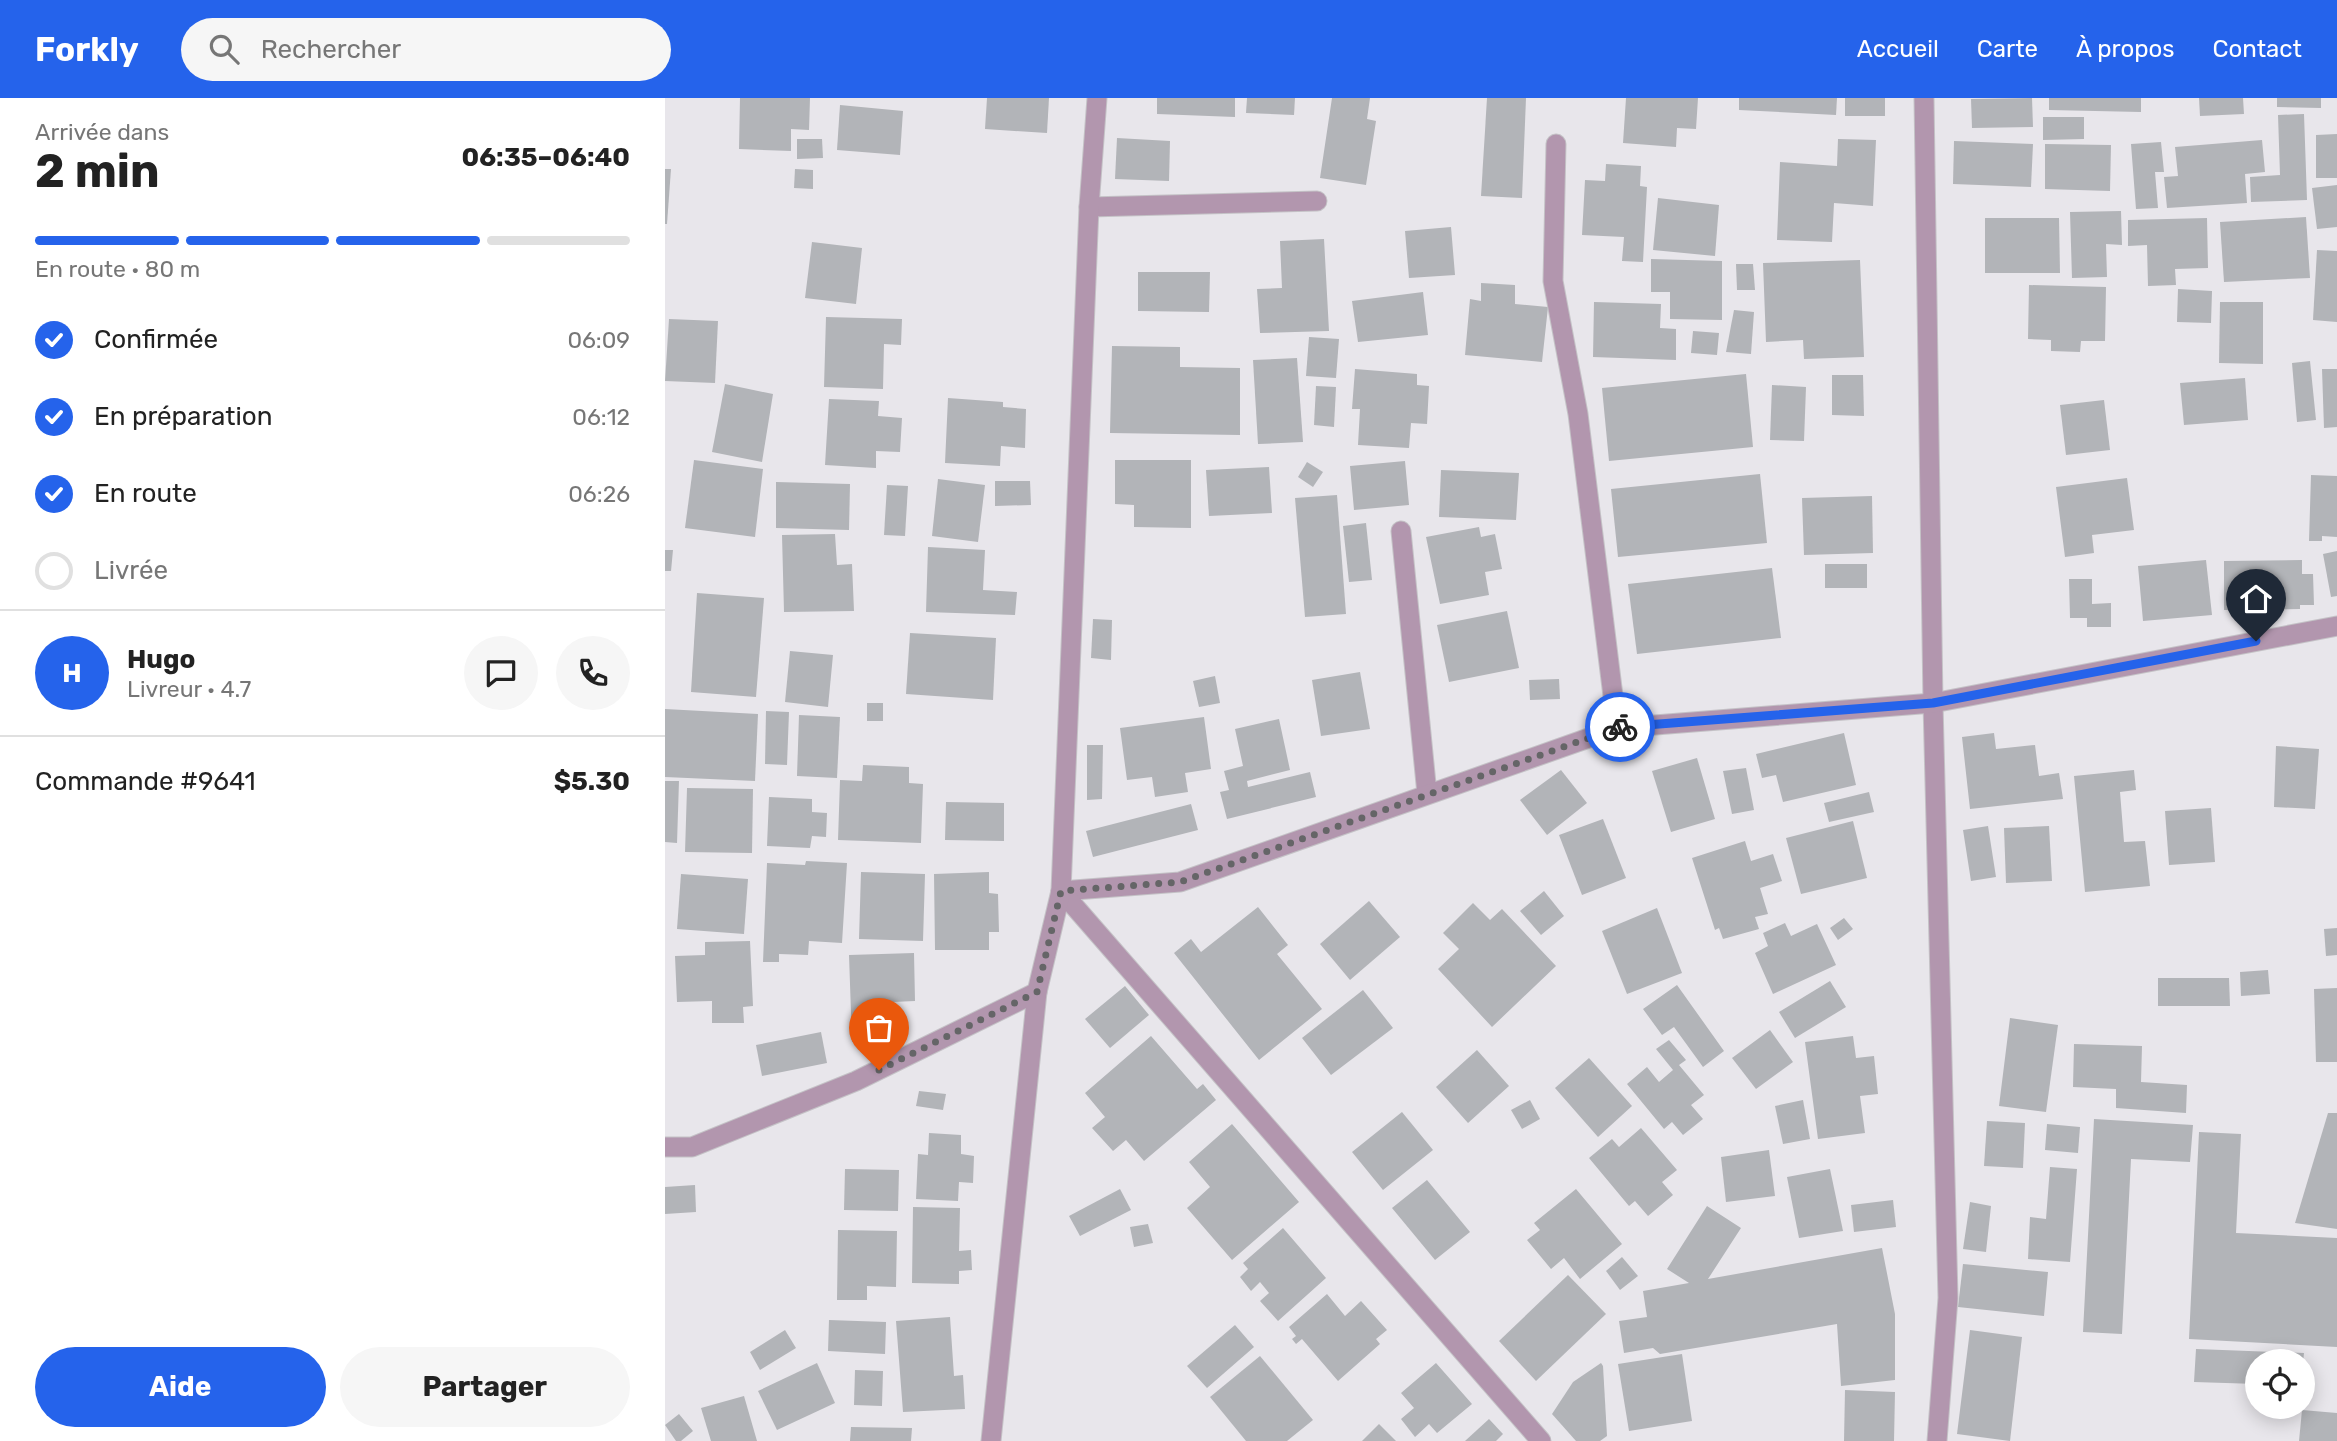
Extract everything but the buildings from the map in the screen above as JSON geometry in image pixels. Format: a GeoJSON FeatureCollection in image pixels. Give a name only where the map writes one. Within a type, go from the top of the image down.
{"type":"FeatureCollection","features":[{"type":"Feature","properties":{"kind":"street"},"geometry":{"type":"LineString","coordinates":[[991,1441],[1037,992],[1061,891],[1097,98]]}},
{"type":"Feature","properties":{"kind":"street"},"geometry":{"type":"LineString","coordinates":[[1924,98],[1933,703],[1948,1298],[1937,1441]]}},
{"type":"Feature","properties":{"kind":"street"},"geometry":{"type":"LineString","coordinates":[[1556,144],[1553,281],[1578,414],[1618,728]]}},
{"type":"Feature","properties":{"kind":"street"},"geometry":{"type":"LineString","coordinates":[[1090,207],[1317,201]]}},
{"type":"Feature","properties":{"kind":"street"},"geometry":{"type":"LineString","coordinates":[[1401,531],[1427,794]]}},
{"type":"Feature","properties":{"kind":"street"},"geometry":{"type":"LineString","coordinates":[[1061,891],[1180,882],[1618,728],[1933,703],[2337,626]]}},
{"type":"Feature","properties":{"kind":"street"},"geometry":{"type":"LineString","coordinates":[[1061,891],[1541,1441]]}},
{"type":"Feature","properties":{"kind":"street"},"geometry":{"type":"LineString","coordinates":[[665,1147],[691,1147],[856,1081],[1037,992]]}},
{"type":"Feature","properties":{"kind":"way so far"},"geometry":{"type":"LineString","coordinates":[[879,1070],[1037,992],[1061,891],[1161,886],[1180,882],[1620,727]]}},
{"type":"Feature","properties":{"kind":"route"},"geometry":{"type":"LineString","coordinates":[[1620,727],[1933,703],[2256,641]]}}]}
